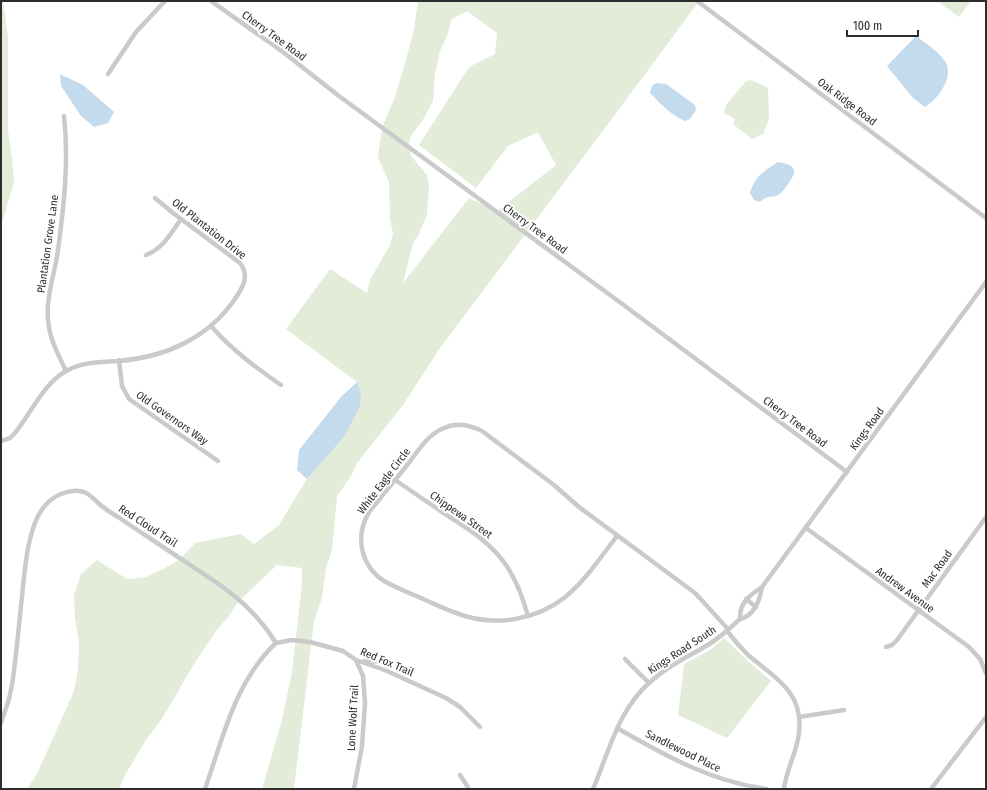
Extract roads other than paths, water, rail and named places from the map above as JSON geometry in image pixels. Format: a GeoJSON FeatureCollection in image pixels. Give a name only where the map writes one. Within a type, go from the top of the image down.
{"type":"FeatureCollection","features":[{"type":"Feature","properties":{"kind":"street"},"geometry":{"type":"LineString","coordinates":[[108,74],[136,32],[164,1]]}},
{"type":"Feature","properties":{"kind":"street","name":"Cherry Tree Road"},"geometry":{"type":"LineString","coordinates":[[211,1],[283,52],[339,96],[642,318],[847,472]]}},
{"type":"Feature","properties":{"kind":"street","name":"Oak Ridge Road"},"geometry":{"type":"LineString","coordinates":[[696,1],[986,218]]}},
{"type":"Feature","properties":{"kind":"street","name":"Plantation Grove Lane"},"geometry":{"type":"LineString","coordinates":[[64,116],[67,147],[66,184],[58,252],[48,313],[48,326],[52,342],[66,371]]}},
{"type":"Feature","properties":{"kind":"street","name":"Old Plantation Drive"},"geometry":{"type":"LineString","coordinates":[[1,441],[10,438],[14,434],[52,383],[66,371],[82,364],[148,356],[168,351],[192,340],[211,326],[225,312],[243,287],[245,278],[244,271],[238,261],[155,198]]}},
{"type":"Feature","properties":{"kind":"street"},"geometry":{"type":"LineString","coordinates":[[146,255],[163,245],[181,219]]}},
{"type":"Feature","properties":{"kind":"street","name":"Kings Road"},"geometry":{"type":"LineString","coordinates":[[746,599],[762,587],[986,282]]}},
{"type":"Feature","properties":{"kind":"street"},"geometry":{"type":"LineString","coordinates":[[211,326],[225,342],[244,359],[281,386]]}},
{"type":"Feature","properties":{"kind":"street","name":"Old Governors Way"},"geometry":{"type":"LineString","coordinates":[[119,360],[122,386],[129,399],[218,461]]}},
{"type":"Feature","properties":{"kind":"street","name":"White Eagle Circle"},"geometry":{"type":"LineString","coordinates":[[618,536],[575,588],[556,603],[528,616],[507,620],[467,617],[389,584],[375,574],[366,561],[362,550],[361,541],[363,526],[369,512],[429,437],[451,425],[459,424],[469,426],[482,431],[554,485],[579,507],[695,593],[727,630]]}},
{"type":"Feature","properties":{"kind":"street","name":"Chippewa Street"},"geometry":{"type":"LineString","coordinates":[[395,480],[476,534],[493,549],[515,579],[528,616]]}},
{"type":"Feature","properties":{"kind":"street","name":"Red Cloud Trail"},"geometry":{"type":"LineString","coordinates":[[1,723],[12,685],[26,563],[32,532],[37,517],[44,506],[54,498],[67,492],[81,492],[87,494],[103,508],[228,590],[253,612],[262,622],[276,643]]}},
{"type":"Feature","properties":{"kind":"street","name":"Mac Road"},"geometry":{"type":"LineString","coordinates":[[886,647],[894,643],[986,517]]}},
{"type":"Feature","properties":{"kind":"street","name":"Andrew Avenue"},"geometry":{"type":"LineString","coordinates":[[806,528],[975,653],[980,659],[986,673]]}},
{"type":"Feature","properties":{"kind":"street","name":"Kings Road"},"geometry":{"type":"LineString","coordinates":[[756,607],[761,597],[762,587]]}},
{"type":"Feature","properties":{"kind":"street"},"geometry":{"type":"LineString","coordinates":[[727,630],[740,619],[747,618],[756,607],[746,599],[742,606],[740,619]]}},
{"type":"Feature","properties":{"kind":"street","name":"Kings Road South"},"geometry":{"type":"LineString","coordinates":[[593,789],[617,728],[632,702],[649,683],[671,666],[701,649],[727,630],[744,651],[786,686],[794,700],[799,717],[799,736],[788,770],[784,789]]}},
{"type":"Feature","properties":{"kind":"street","name":"Red Fox Trail"},"geometry":{"type":"LineString","coordinates":[[276,643],[292,640],[310,642],[343,651],[356,660],[387,671],[446,698],[460,707],[480,727]]}},
{"type":"Feature","properties":{"kind":"street"},"geometry":{"type":"LineString","coordinates":[[205,789],[239,695],[256,665],[266,652],[276,643]]}},
{"type":"Feature","properties":{"kind":"street"},"geometry":{"type":"LineString","coordinates":[[625,659],[649,683]]}},
{"type":"Feature","properties":{"kind":"street"},"geometry":{"type":"LineString","coordinates":[[356,660],[392,662]]}},
{"type":"Feature","properties":{"kind":"street","name":"Lone Wolf Trail"},"geometry":{"type":"LineString","coordinates":[[354,789],[362,746],[365,703],[363,676],[356,660]]}},
{"type":"Feature","properties":{"kind":"street"},"geometry":{"type":"LineString","coordinates":[[799,717],[844,710]]}},
{"type":"Feature","properties":{"kind":"street"},"geometry":{"type":"LineString","coordinates":[[931,789],[986,717]]}},
{"type":"Feature","properties":{"kind":"street","name":"Sandlewood Place"},"geometry":{"type":"LineString","coordinates":[[617,728],[685,764],[715,777],[747,786],[767,789]]}},
{"type":"Feature","properties":{"kind":"street"},"geometry":{"type":"LineString","coordinates":[[460,775],[469,789]]}},
{"type":"Feature","properties":{"kind":"water"},"geometry":{"type":"Polygon","coordinates":[[[916,36],[941,56],[948,69],[948,75],[943,88],[930,104],[925,107],[913,98],[887,66],[916,36]]]}},
{"type":"Feature","properties":{"kind":"water"},"geometry":{"type":"Polygon","coordinates":[[[60,74],[83,85],[114,112],[108,123],[94,127],[81,116],[61,86],[60,74]]]}},
{"type":"Feature","properties":{"kind":"water"},"geometry":{"type":"Polygon","coordinates":[[[657,83],[666,84],[695,105],[696,110],[690,119],[685,121],[675,116],[650,93],[652,86],[657,83]]]}},
{"type":"Feature","properties":{"kind":"water"},"geometry":{"type":"Polygon","coordinates":[[[778,162],[794,168],[791,179],[780,194],[766,198],[760,202],[754,200],[750,193],[757,178],[764,171],[778,162]]]}},
{"type":"Feature","properties":{"kind":"water"},"geometry":{"type":"Polygon","coordinates":[[[357,382],[361,395],[360,406],[344,437],[307,479],[297,470],[299,450],[341,397],[357,382]]]}}]}
